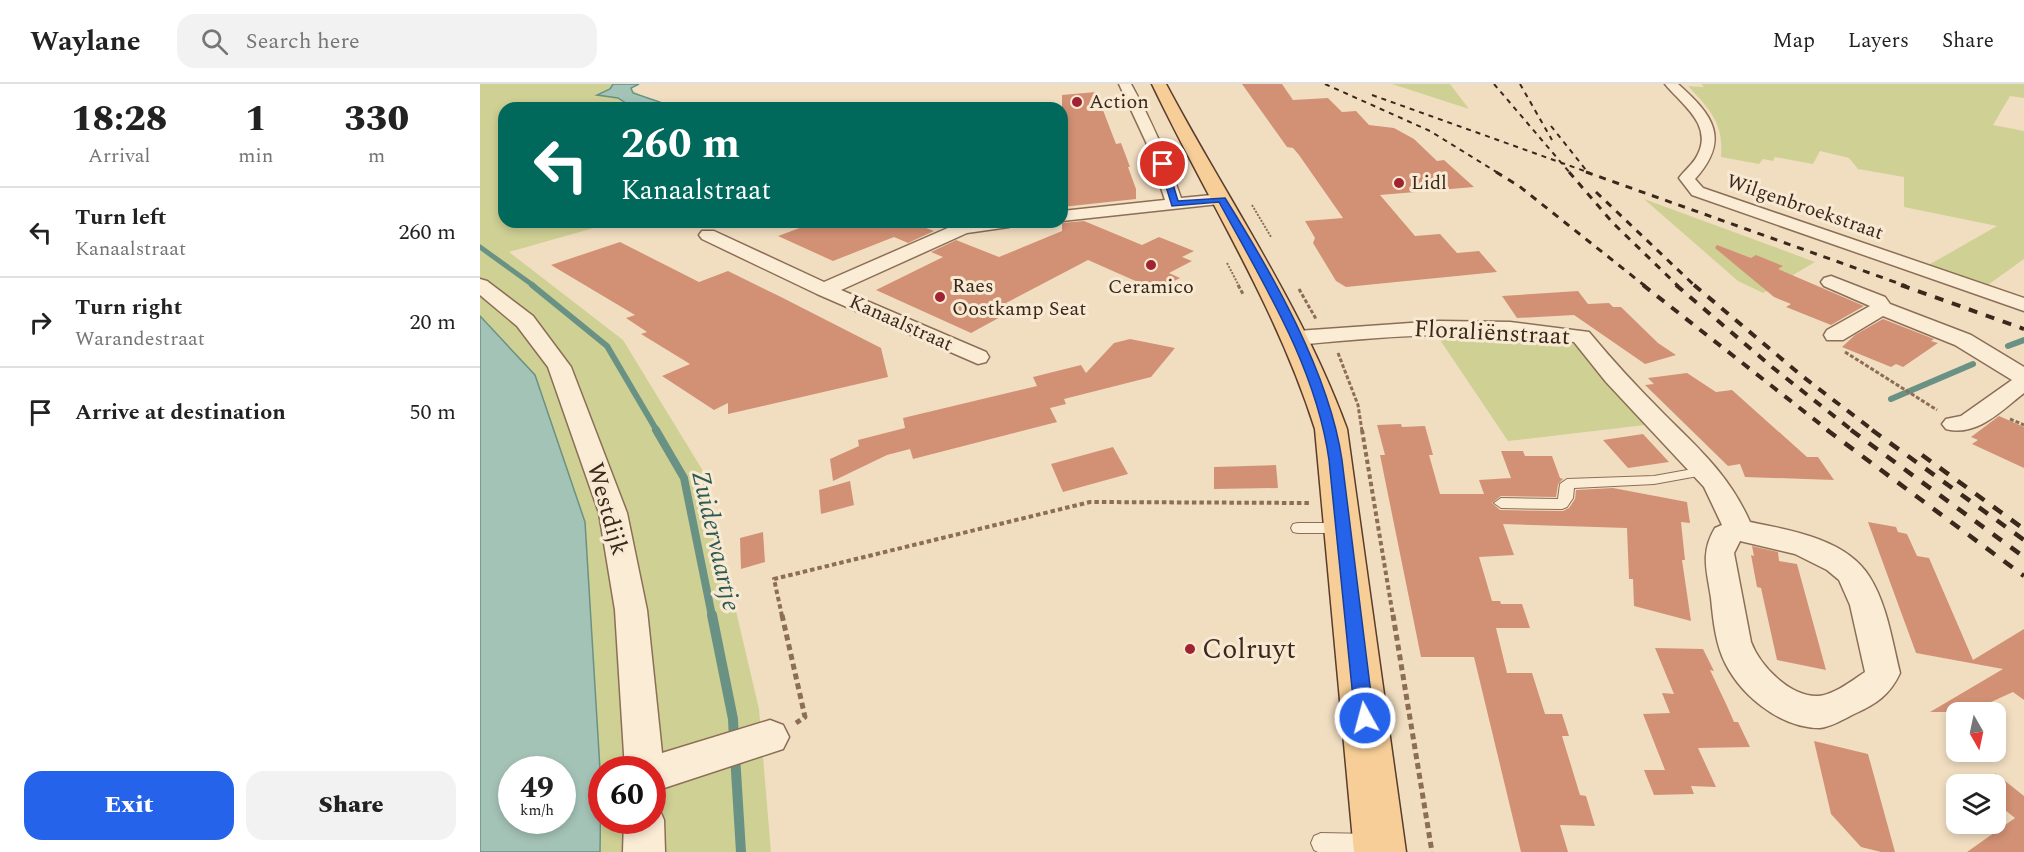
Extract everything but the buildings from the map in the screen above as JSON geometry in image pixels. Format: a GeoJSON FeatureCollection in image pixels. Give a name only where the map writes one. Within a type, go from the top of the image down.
{"type":"FeatureCollection","features":[{"type":"Feature","properties":{"kind":"main road"},"geometry":{"type":"LineString","coordinates":[[1159,84],[1297,338],[1321,394],[1331,429],[1327,520],[1380,848]]}},
{"type":"Feature","properties":{"kind":"street"},"geometry":{"type":"LineString","coordinates":[[1125,84],[1145,120],[1163,164],[1175,204]]}},
{"type":"Feature","properties":{"kind":"street","name":"Wilgenbroekstraat"},"geometry":{"type":"LineString","coordinates":[[1671,84],[1708,127],[1709,140],[1705,156],[1687,178],[1691,187],[1752,212],[2024,305]]}},
{"type":"Feature","properties":{"kind":"street"},"geometry":{"type":"LineString","coordinates":[[1068,215],[1222,199]]}},
{"type":"Feature","properties":{"kind":"street","name":"Kanaalstraat"},"geometry":{"type":"LineString","coordinates":[[824,290],[963,228]]}},
{"type":"Feature","properties":{"kind":"street","name":"Kanaalstraat"},"geometry":{"type":"LineString","coordinates":[[708,235],[824,290],[978,357]]}},
{"type":"Feature","properties":{"kind":"street"},"geometry":{"type":"LineString","coordinates":[[1832,282],[1878,301],[1882,308],[1963,340],[2024,377]]}},
{"type":"Feature","properties":{"kind":"street","name":"Westdijk"},"geometry":{"type":"LineString","coordinates":[[480,285],[525,321],[559,367],[613,513],[631,610],[644,756]]}},
{"type":"Feature","properties":{"kind":"street"},"geometry":{"type":"LineString","coordinates":[[1835,335],[1882,308]]}},
{"type":"Feature","properties":{"kind":"street","name":"Floraliënstraat"},"geometry":{"type":"LineString","coordinates":[[1297,338],[1384,330],[1456,328],[1581,337],[1614,377],[1724,495],[1739,530]]}},
{"type":"Feature","properties":{"kind":"street"},"geometry":{"type":"LineString","coordinates":[[1955,424],[1968,423],[2024,382]]}},
{"type":"Feature","properties":{"kind":"street"},"geometry":{"type":"LineString","coordinates":[[1739,530],[1833,557],[1848,570],[1857,583],[1883,673],[1877,682],[1863,693],[1822,712],[1801,709],[1780,700],[1750,674],[1734,642],[1719,553],[1725,535],[1739,530]]}},
{"type":"Feature","properties":{"kind":"street"},"geometry":{"type":"LineString","coordinates":[[666,770],[766,738]]}},
{"type":"Feature","properties":{"kind":"street"},"geometry":{"type":"LineString","coordinates":[[644,834],[644,852]]}},
{"type":"Feature","properties":{"kind":"lane"},"geometry":{"type":"LineString","coordinates":[[1501,503],[1562,504],[1566,498],[1567,484],[1654,480],[1704,471]]}},
{"type":"Feature","properties":{"kind":"lane"},"geometry":{"type":"LineString","coordinates":[[1321,843],[1380,848]]}},
{"type":"Feature","properties":{"kind":"path"},"geometry":{"type":"LineString","coordinates":[[1835,335],[1833,342],[1872,372],[1922,398]]}},
{"type":"Feature","properties":{"kind":"path"},"geometry":{"type":"LineString","coordinates":[[766,738],[805,717],[774,579],[1090,502],[1327,520]]}},
{"type":"Feature","properties":{"kind":"green space"},"geometry":{"type":"Polygon","coordinates":[[[480,84],[634,84],[630,86],[630,89],[660,102],[498,102],[498,228],[594,228],[509,252],[623,340],[703,471],[759,709],[771,852],[600,852],[601,834],[666,834],[666,756],[599,756],[585,522],[535,375],[480,316],[480,84]]]}},
{"type":"Feature","properties":{"kind":"green space"},"geometry":{"type":"Polygon","coordinates":[[[1392,84],[1450,84],[1469,109],[1392,84]]]}},
{"type":"Feature","properties":{"kind":"green space"},"geometry":{"type":"Polygon","coordinates":[[[1701,84],[2024,84],[2024,98],[2010,96],[1993,125],[2024,131],[2024,259],[1985,287],[1925,267],[1997,226],[1904,207],[1904,177],[1858,169],[1849,158],[1820,151],[1813,164],[1775,157],[1773,161],[1763,159],[1759,164],[1721,157],[1718,126],[1709,110],[1688,86],[1704,87],[1701,84]]]}},
{"type":"Feature","properties":{"kind":"green space"},"geometry":{"type":"Polygon","coordinates":[[[1644,199],[1815,262],[1763,293],[1738,281],[1644,199]]]}},
{"type":"Feature","properties":{"kind":"green space"},"geometry":{"type":"Polygon","coordinates":[[[1434,331],[1474,332],[1568,341],[1575,345],[1645,425],[1508,441],[1434,331]]]}},
{"type":"Feature","properties":{"kind":"shaded area"},"geometry":{"type":"Polygon","coordinates":[[[613,84],[639,84],[631,88],[633,93],[659,102],[624,102],[618,98],[597,95],[610,89],[613,84]]]}},
{"type":"Feature","properties":{"kind":"shaded area"},"geometry":{"type":"Polygon","coordinates":[[[480,316],[535,375],[585,522],[599,756],[588,756],[588,834],[600,834],[600,852],[480,852],[480,316]]]}},
{"type":"Feature","properties":{"kind":"waterway","name":"Zuidervaartje"},"geometry":{"type":"LineString","coordinates":[[480,247],[534,286]]}},
{"type":"Feature","properties":{"kind":"waterway","name":"Zuidervaartje"},"geometry":{"type":"LineString","coordinates":[[532,285],[607,346],[657,431]]}},
{"type":"Feature","properties":{"kind":"waterway"},"geometry":{"type":"LineString","coordinates":[[2008,346],[2024,340]]}},
{"type":"Feature","properties":{"kind":"waterway"},"geometry":{"type":"LineString","coordinates":[[1891,399],[1973,364]]}},
{"type":"Feature","properties":{"kind":"waterway","name":"Zuidervaartje"},"geometry":{"type":"LineString","coordinates":[[656,430],[684,478],[712,616]]}},
{"type":"Feature","properties":{"kind":"waterway","name":"Zuidervaartje"},"geometry":{"type":"LineString","coordinates":[[712,615],[733,719],[734,740]]}},
{"type":"Feature","properties":{"kind":"waterway","name":"Zuidervaartje"},"geometry":{"type":"LineString","coordinates":[[735,755],[741,852]]}},
{"type":"Feature","properties":{"kind":"railway"},"geometry":{"type":"LineString","coordinates":[[1325,84],[1430,131],[1498,173]]}},
{"type":"Feature","properties":{"kind":"railway"},"geometry":{"type":"LineString","coordinates":[[1494,84],[1561,163]]}},
{"type":"Feature","properties":{"kind":"railway"},"geometry":{"type":"LineString","coordinates":[[1520,84],[1552,140]]}},
{"type":"Feature","properties":{"kind":"railway"},"geometry":{"type":"LineString","coordinates":[[1372,95],[1561,163]]}},
{"type":"Feature","properties":{"kind":"railway"},"geometry":{"type":"LineString","coordinates":[[1551,126],[1586,170]]}},
{"type":"Feature","properties":{"kind":"railway"},"geometry":{"type":"LineString","coordinates":[[1561,163],[1590,173]]}},
{"type":"Feature","properties":{"kind":"railway"},"geometry":{"type":"LineString","coordinates":[[1561,163],[1570,173]]}},
{"type":"Feature","properties":{"kind":"railway"},"geometry":{"type":"LineString","coordinates":[[1496,172],[1519,186],[1645,286]]}},
{"type":"Feature","properties":{"kind":"railway"},"geometry":{"type":"LineString","coordinates":[[1569,172],[1613,223],[1678,286]]}},
{"type":"Feature","properties":{"kind":"railway"},"geometry":{"type":"LineString","coordinates":[[1586,172],[1906,286]]}},
{"type":"Feature","properties":{"kind":"railway"},"geometry":{"type":"LineString","coordinates":[[1596,192],[1695,286]]}},
{"type":"Feature","properties":{"kind":"railway"},"geometry":{"type":"LineString","coordinates":[[1643,285],[1829,431]]}},
{"type":"Feature","properties":{"kind":"railway"},"geometry":{"type":"LineString","coordinates":[[1676,285],[1772,367],[1853,431]]}},
{"type":"Feature","properties":{"kind":"railway"},"geometry":{"type":"LineString","coordinates":[[1694,285],[1802,376],[1874,431]]}},
{"type":"Feature","properties":{"kind":"railway"},"geometry":{"type":"LineString","coordinates":[[1901,285],[2024,329]]}},
{"type":"Feature","properties":{"kind":"railway"},"geometry":{"type":"LineString","coordinates":[[1827,430],[2024,576]]}},
{"type":"Feature","properties":{"kind":"railway"},"geometry":{"type":"LineString","coordinates":[[1851,430],[2024,557]]}},
{"type":"Feature","properties":{"kind":"railway"},"geometry":{"type":"LineString","coordinates":[[1872,430],[2024,540]]}},
{"type":"Feature","properties":{"kind":"railway"},"geometry":{"type":"LineString","coordinates":[[1922,455],[2024,529]]}},
{"type":"Feature","properties":{"kind":"place","name":"Action"},"geometry":{"type":"Point","coordinates":[1077,102]}},
{"type":"Feature","properties":{"kind":"place","name":"Lidl"},"geometry":{"type":"Point","coordinates":[1399,183]}},
{"type":"Feature","properties":{"kind":"place","name":"Ceramico"},"geometry":{"type":"Point","coordinates":[1151,265]}},
{"type":"Feature","properties":{"kind":"place","name":"Raes Oostkamp Seat"},"geometry":{"type":"Point","coordinates":[940,297]}},
{"type":"Feature","properties":{"kind":"place","name":"Colruyt"},"geometry":{"type":"Point","coordinates":[1190,649]}},
{"type":"Feature","properties":{"kind":"route"},"geometry":{"type":"LineString","coordinates":[[1163,164],[1175,204],[1222,199],[1297,338],[1321,394],[1331,429],[1336,460],[1365,718]]}}]}
